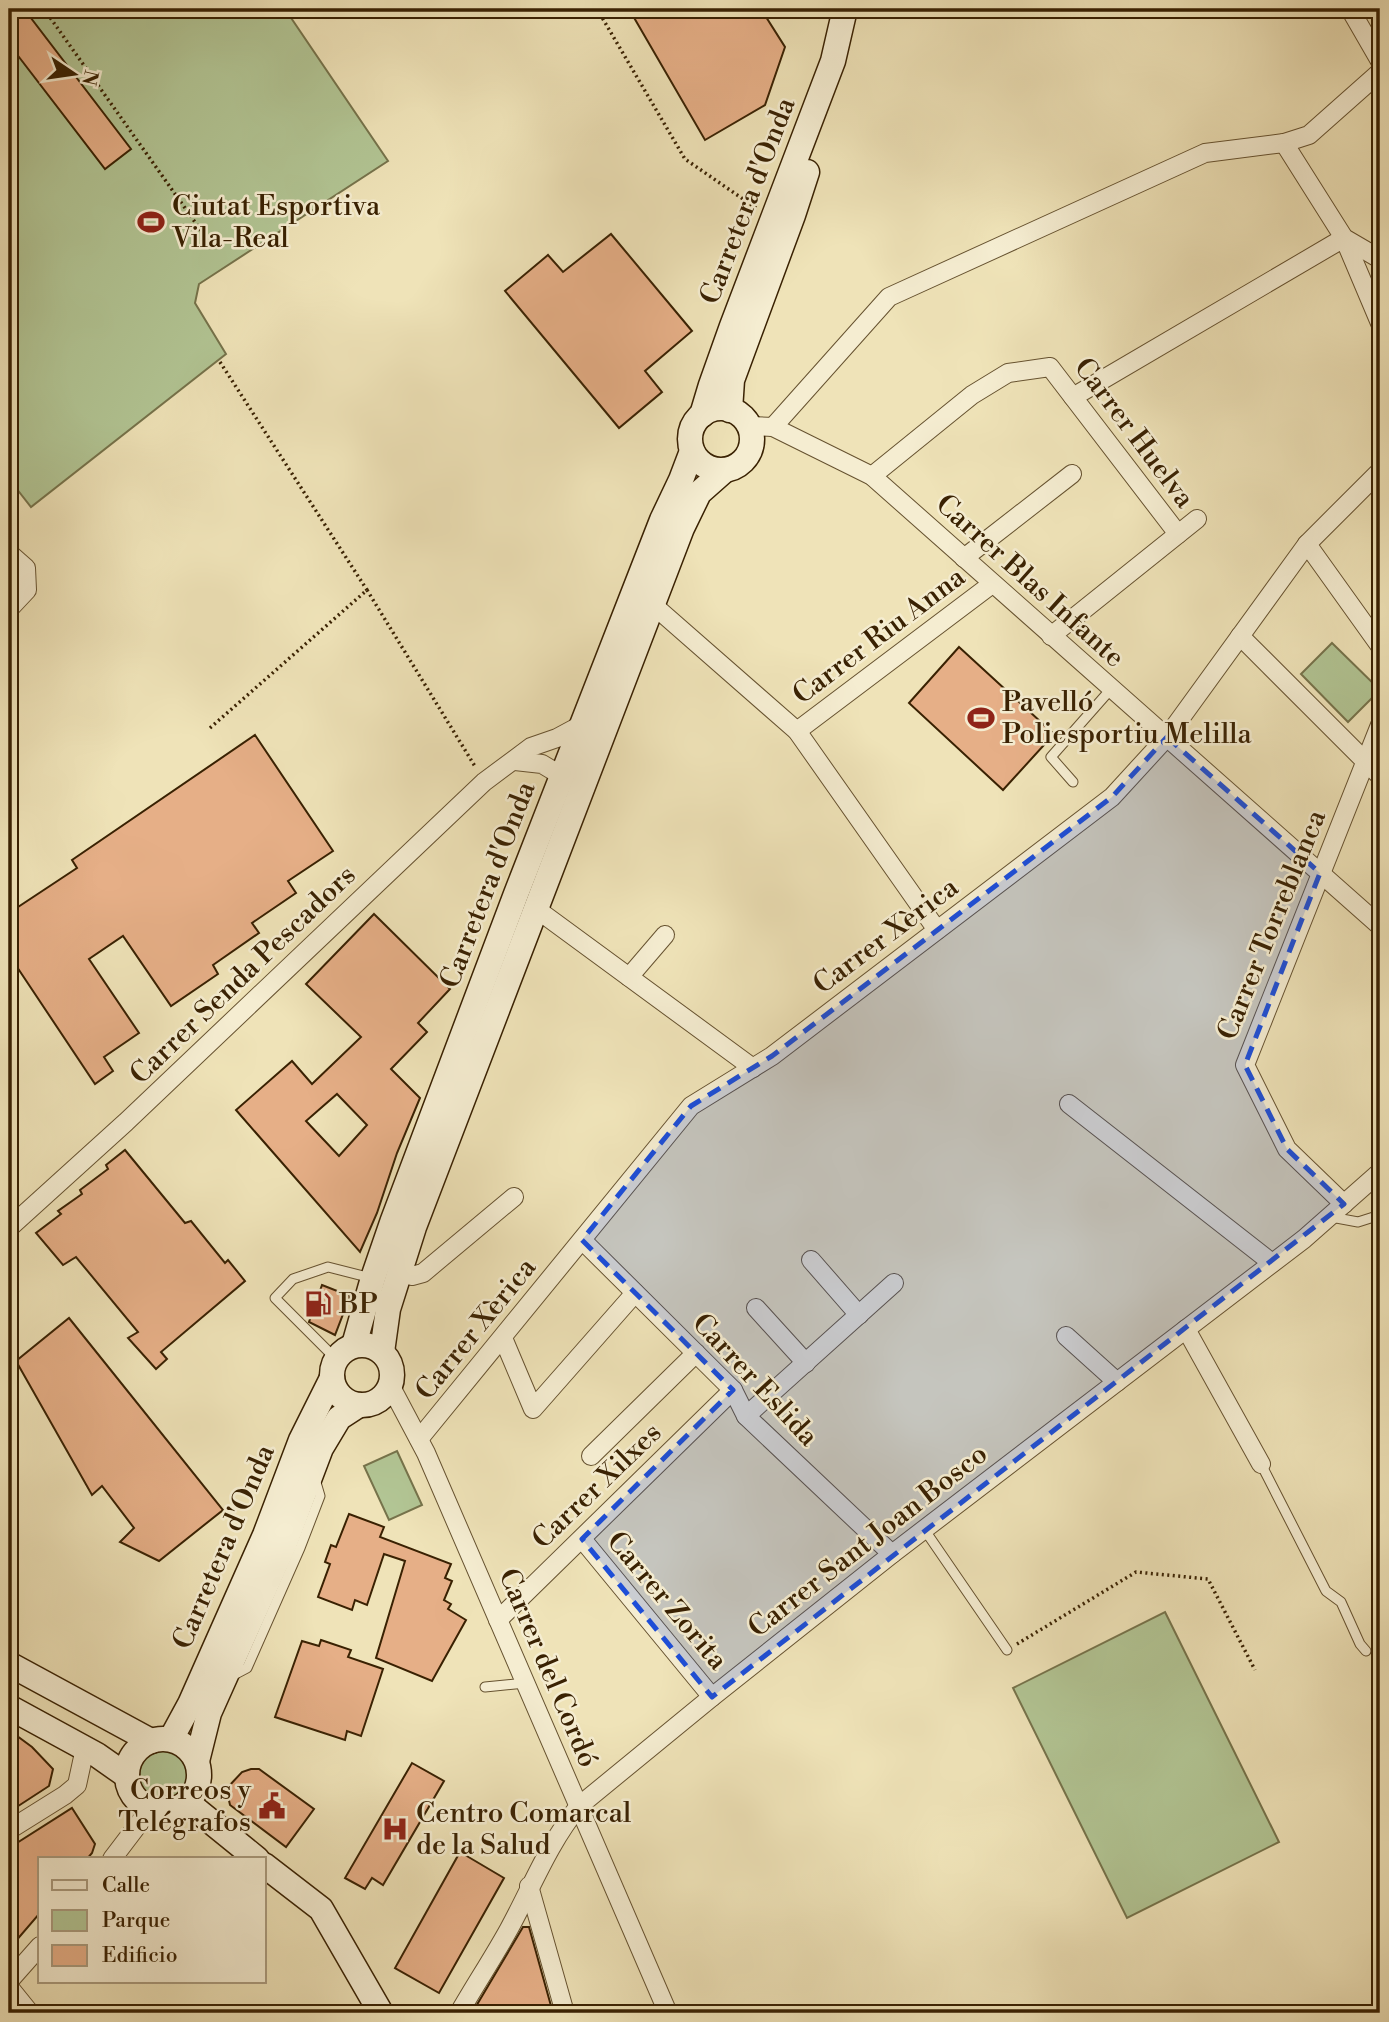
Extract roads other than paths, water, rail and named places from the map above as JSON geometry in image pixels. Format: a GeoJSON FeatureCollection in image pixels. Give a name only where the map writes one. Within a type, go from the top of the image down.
{"type":"FeatureCollection","features":[{"type":"Feature","properties":{"kind":"main road","name":"Carretera d'Onda"},"geometry":{"type":"LineString","coordinates":[[702,415],[719,361],[833,61],[845,9]]}},
{"type":"Feature","properties":{"kind":"main road","name":"Carretera d'Onda"},"geometry":{"type":"LineString","coordinates":[[730,410],[732,380],[793,215],[863,9]]}},
{"type":"Feature","properties":{"kind":"main road"},"geometry":{"type":"LineString","coordinates":[[720,408],[730,410],[761,427],[748,454],[734,467],[715,470],[697,460],[692,451],[692,429],[702,415],[720,408]]}},
{"type":"Feature","properties":{"kind":"main road","name":"Carretera d'Onda"},"geometry":{"type":"LineString","coordinates":[[161,1740],[196,1692],[265,1535],[301,1440],[341,1361],[562,776],[662,520],[692,451]]}},
{"type":"Feature","properties":{"kind":"main road","name":"Carretera d'Onda"},"geometry":{"type":"LineString","coordinates":[[382,1352],[388,1309],[398,1273],[652,604],[699,493],[725,470]]}},
{"type":"Feature","properties":{"kind":"main road"},"geometry":{"type":"LineString","coordinates":[[364,1344],[382,1352],[391,1368],[390,1385],[385,1394],[369,1404],[359,1405],[341,1396],[335,1388],[341,1361],[364,1344]]}},
{"type":"Feature","properties":{"kind":"main road","name":"Carretera d'Onda"},"geometry":{"type":"LineString","coordinates":[[197,1761],[209,1713],[285,1543],[321,1448],[339,1418],[359,1405]]}},
{"type":"Feature","properties":{"kind":"main road"},"geometry":{"type":"LineString","coordinates":[[9,1664],[161,1740],[187,1747],[197,1761],[198,1779],[195,1791],[188,1802],[163,1812],[138,1802],[130,1790],[127,1776],[130,1761],[138,1749],[161,1740]]}},
{"type":"Feature","properties":{"kind":"main road"},"geometry":{"type":"LineString","coordinates":[[9,1707],[85,1748],[127,1776]]}},
{"type":"Feature","properties":{"kind":"main road"},"geometry":{"type":"LineString","coordinates":[[188,1802],[255,1857]]}},
{"type":"Feature","properties":{"kind":"main road"},"geometry":{"type":"LineString","coordinates":[[266,1866],[321,1909],[381,2013]]}},
{"type":"Feature","properties":{"kind":"street"},"geometry":{"type":"LineString","coordinates":[[1350,9],[1380,61]]}},
{"type":"Feature","properties":{"kind":"street"},"geometry":{"type":"LineString","coordinates":[[761,427],[889,297],[1205,153],[1284,143],[1309,135],[1380,72]]}},
{"type":"Feature","properties":{"kind":"street"},"geometry":{"type":"LineString","coordinates":[[1284,143],[1344,238],[1380,323]]}},
{"type":"Feature","properties":{"kind":"street"},"geometry":{"type":"LineString","coordinates":[[1344,238],[1380,259]]}},
{"type":"Feature","properties":{"kind":"street"},"geometry":{"type":"LineString","coordinates":[[1073,397],[1344,238]]}},
{"type":"Feature","properties":{"kind":"street","name":"Carrer Huelva"},"geometry":{"type":"LineString","coordinates":[[872,476],[972,395],[1008,373],[1050,367],[1178,534]]}},
{"type":"Feature","properties":{"kind":"street","name":"Carrer Blas Infante"},"geometry":{"type":"LineString","coordinates":[[761,427],[872,476],[1380,926]]}},
{"type":"Feature","properties":{"kind":"street"},"geometry":{"type":"LineString","coordinates":[[964,558],[1072,474]]}},
{"type":"Feature","properties":{"kind":"street","name":"Carrer Xèrica"},"geometry":{"type":"LineString","coordinates":[[419,1439],[691,1106],[772,1056],[1112,797],[1167,737],[1307,544],[1378,476]]}},
{"type":"Feature","properties":{"kind":"street"},"geometry":{"type":"LineString","coordinates":[[1051,636],[1198,519]]}},
{"type":"Feature","properties":{"kind":"street"},"geometry":{"type":"LineString","coordinates":[[1307,544],[1380,646]]}},
{"type":"Feature","properties":{"kind":"street"},"geometry":{"type":"LineString","coordinates":[[9,552],[26,568],[27,590],[9,606]]}},
{"type":"Feature","properties":{"kind":"street","name":"Carrer Riu Anna"},"geometry":{"type":"LineString","coordinates":[[797,731],[992,584]]}},
{"type":"Feature","properties":{"kind":"street"},"geometry":{"type":"LineString","coordinates":[[652,604],[797,731],[937,930]]}},
{"type":"Feature","properties":{"kind":"street"},"geometry":{"type":"LineString","coordinates":[[1240,636],[1380,776]]}},
{"type":"Feature","properties":{"kind":"street","name":"Carrer Senda Pescadors"},"geometry":{"type":"LineString","coordinates":[[9,1228],[126,1122],[484,782],[531,747],[583,724]]}},
{"type":"Feature","properties":{"kind":"street","name":"Carrer Torreblanca"},"geometry":{"type":"LineString","coordinates":[[1344,1204],[1287,1149],[1245,1065],[1380,725]]}},
{"type":"Feature","properties":{"kind":"street"},"geometry":{"type":"LineString","coordinates":[[515,761],[542,764],[562,776]]}},
{"type":"Feature","properties":{"kind":"street"},"geometry":{"type":"LineString","coordinates":[[535,908],[753,1068]]}},
{"type":"Feature","properties":{"kind":"street"},"geometry":{"type":"LineString","coordinates":[[629,976],[665,935]]}},
{"type":"Feature","properties":{"kind":"street"},"geometry":{"type":"LineString","coordinates":[[1069,1104],[1272,1263]]}},
{"type":"Feature","properties":{"kind":"street","name":"Carrer Sant Joan Bosco"},"geometry":{"type":"LineString","coordinates":[[459,2013],[510,1928],[529,1886],[564,1825],[579,1806],[892,1554],[1272,1263],[1380,1172]]}},
{"type":"Feature","properties":{"kind":"street"},"geometry":{"type":"LineString","coordinates":[[398,1273],[412,1276],[423,1273],[514,1197]]}},
{"type":"Feature","properties":{"kind":"street","name":"Carrer Eslida"},"geometry":{"type":"LineString","coordinates":[[582,1240],[733,1390],[746,1416],[892,1554]]}},
{"type":"Feature","properties":{"kind":"street"},"geometry":{"type":"LineString","coordinates":[[811,1260],[859,1315]]}},
{"type":"Feature","properties":{"kind":"street"},"geometry":{"type":"LineString","coordinates":[[746,1416],[894,1283]]}},
{"type":"Feature","properties":{"kind":"street"},"geometry":{"type":"LineString","coordinates":[[503,1338],[533,1409],[635,1293]]}},
{"type":"Feature","properties":{"kind":"street"},"geometry":{"type":"LineString","coordinates":[[756,1308],[806,1363]]}},
{"type":"Feature","properties":{"kind":"street"},"geometry":{"type":"LineString","coordinates":[[1186,1329],[1261,1464]]}},
{"type":"Feature","properties":{"kind":"street"},"geometry":{"type":"LineString","coordinates":[[1066,1336],[1117,1382]]}},
{"type":"Feature","properties":{"kind":"street"},"geometry":{"type":"LineString","coordinates":[[591,1456],[696,1353]]}},
{"type":"Feature","properties":{"kind":"street","name":"Carrer del Cordó"},"geometry":{"type":"LineString","coordinates":[[390,1385],[419,1439],[668,2013]]}},
{"type":"Feature","properties":{"kind":"street","name":"Carrer Xilxes"},"geometry":{"type":"LineString","coordinates":[[498,1620],[733,1390]]}},
{"type":"Feature","properties":{"kind":"street","name":"Carrer Zorita"},"geometry":{"type":"LineString","coordinates":[[582,1539],[712,1697]]}},
{"type":"Feature","properties":{"kind":"street"},"geometry":{"type":"LineString","coordinates":[[9,1830],[77,1785],[85,1748]]}},
{"type":"Feature","properties":{"kind":"street"},"geometry":{"type":"LineString","coordinates":[[114,1857],[150,1809]]}},
{"type":"Feature","properties":{"kind":"street"},"geometry":{"type":"LineString","coordinates":[[529,1886],[565,2013]]}},
{"type":"Feature","properties":{"kind":"street"},"geometry":{"type":"LineString","coordinates":[[9,1981],[38,1948]]}},
{"type":"Feature","properties":{"kind":"street"},"geometry":{"type":"LineString","coordinates":[[9,1987],[30,2013]]}},
{"type":"Feature","properties":{"kind":"lane"},"geometry":{"type":"LineString","coordinates":[[1073,782],[1051,757],[1111,689]]}},
{"type":"Feature","properties":{"kind":"lane"},"geometry":{"type":"LineString","coordinates":[[1329,1217],[1358,1222],[1380,1215]]}},
{"type":"Feature","properties":{"kind":"lane"},"geometry":{"type":"LineString","coordinates":[[341,1361],[275,1298],[293,1279],[328,1266],[373,1278]]}},
{"type":"Feature","properties":{"kind":"lane"},"geometry":{"type":"LineString","coordinates":[[1261,1464],[1326,1591],[1340,1602],[1366,1651]]}},
{"type":"Feature","properties":{"kind":"lane"},"geometry":{"type":"LineString","coordinates":[[925,1529],[1007,1650]]}},
{"type":"Feature","properties":{"kind":"lane"},"geometry":{"type":"LineString","coordinates":[[485,1686],[525,1683]]}},
{"type":"Feature","properties":{"kind":"place","name":"Ciutat Esportiva Vila-Real"},"geometry":{"type":"Point","coordinates":[151,222]}},
{"type":"Feature","properties":{"kind":"place","name":"Pavelló Poliesportiu Melilla"},"geometry":{"type":"Point","coordinates":[981,718]}},
{"type":"Feature","properties":{"kind":"place","name":"BP"},"geometry":{"type":"Point","coordinates":[318,1304]}},
{"type":"Feature","properties":{"kind":"place","name":"Correos y Telégrafos"},"geometry":{"type":"Point","coordinates":[272,1806]}},
{"type":"Feature","properties":{"kind":"place","name":"Centro Comarcal de la Salud"},"geometry":{"type":"Point","coordinates":[395,1829]}}]}
